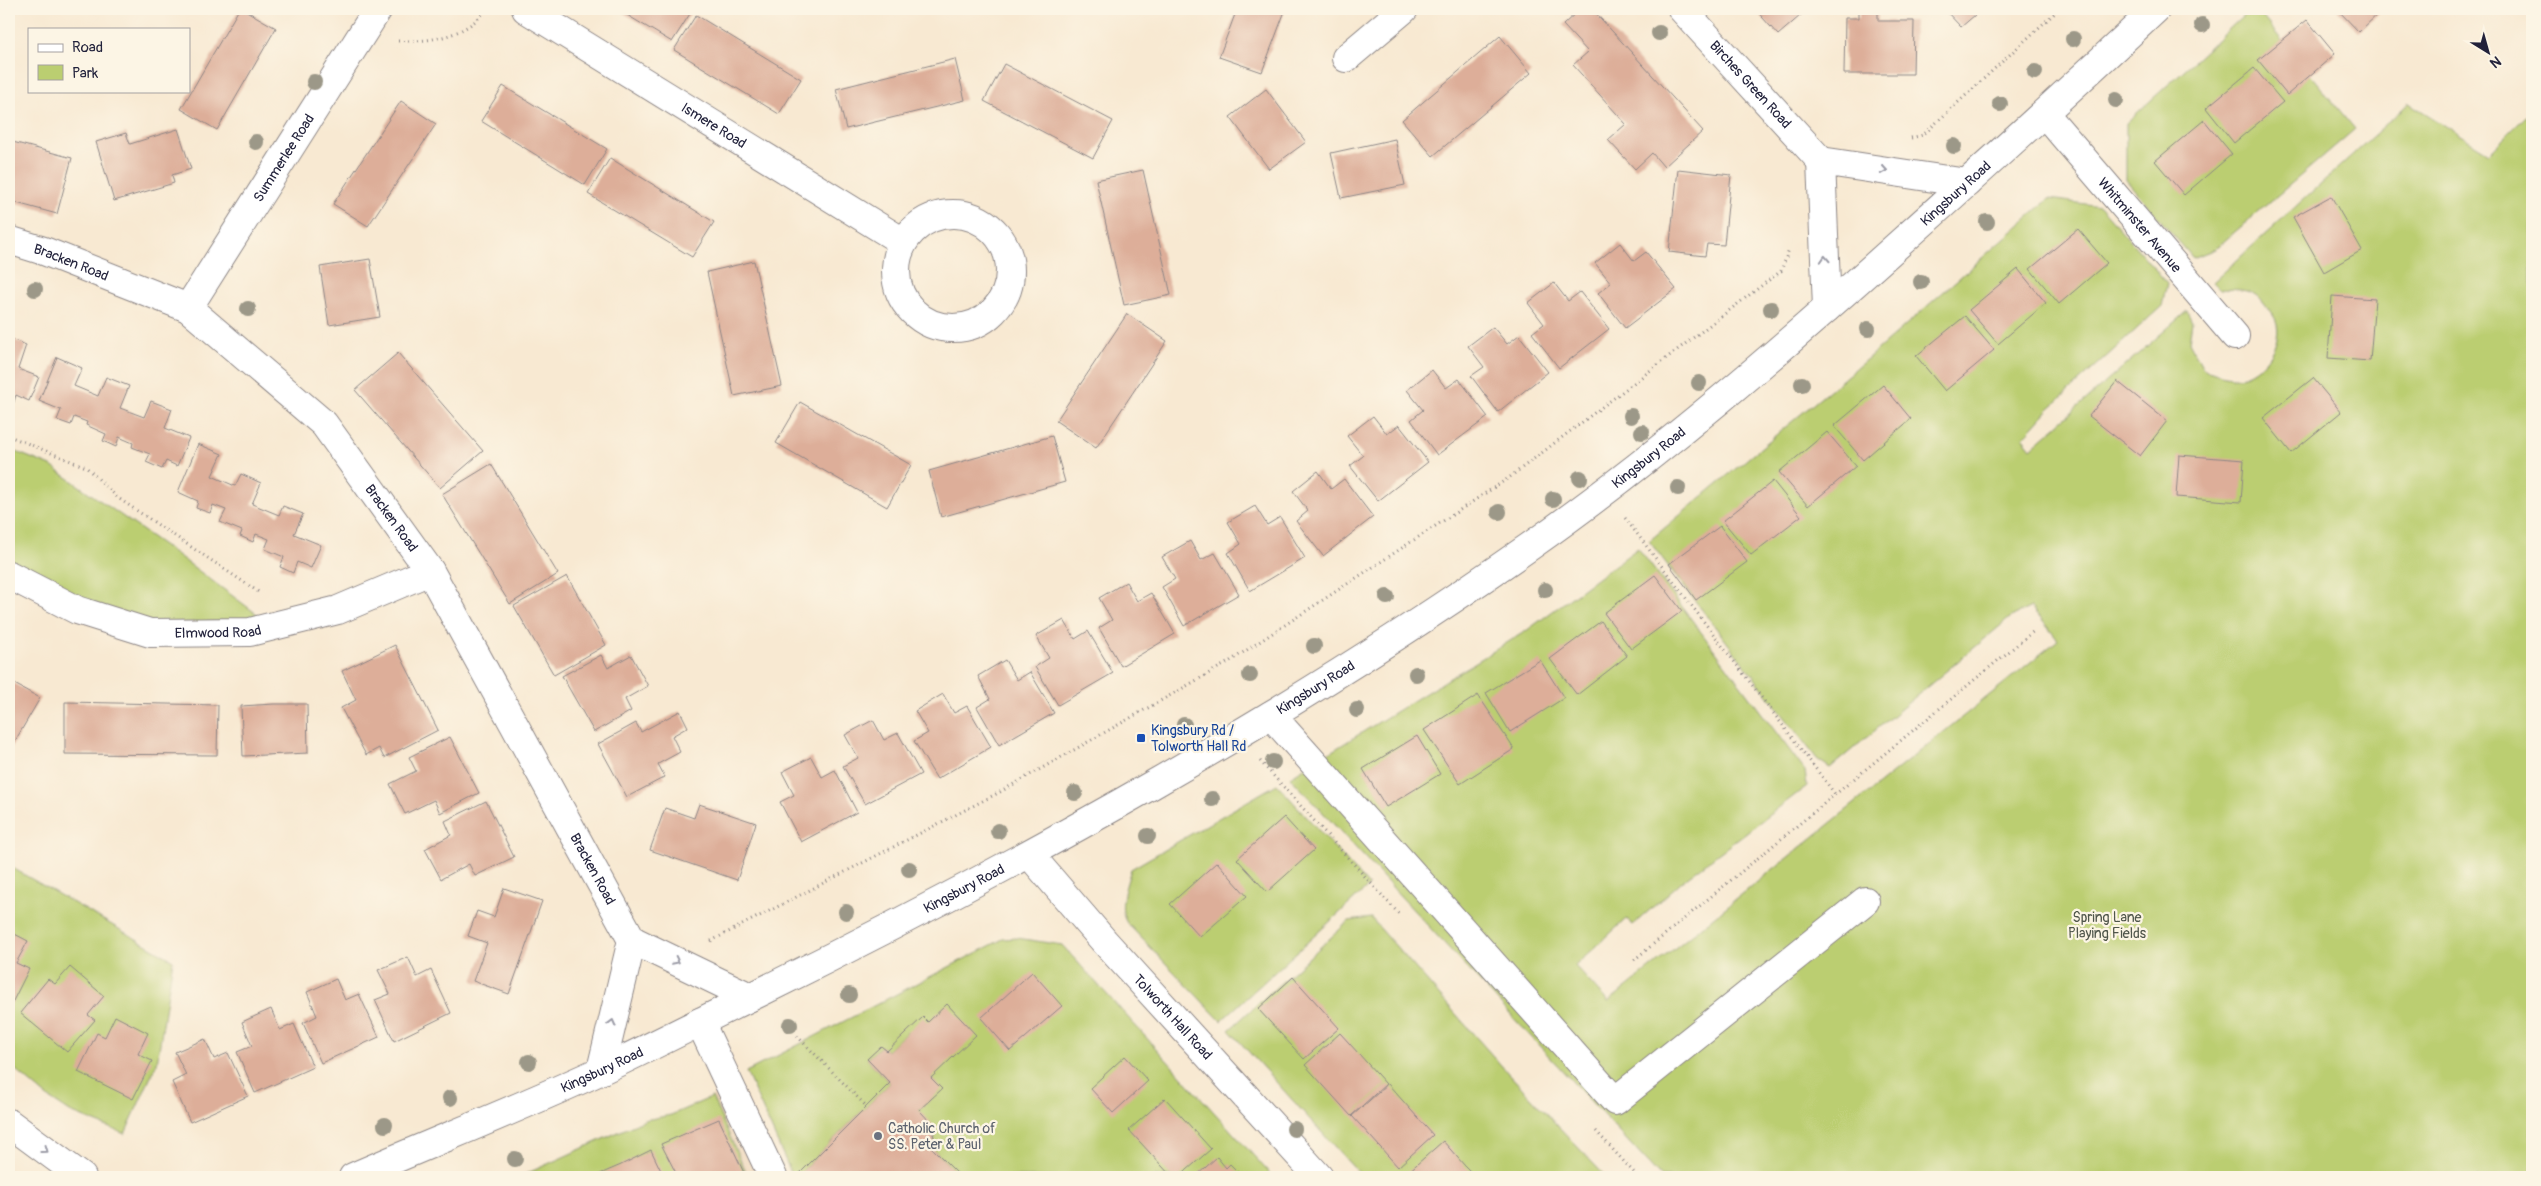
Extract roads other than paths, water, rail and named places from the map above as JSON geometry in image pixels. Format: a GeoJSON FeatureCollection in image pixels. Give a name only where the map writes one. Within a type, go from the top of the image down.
{"type":"FeatureCollection","features":[{"type":"Feature","properties":{"kind":"street","name":"Ismere Road"},"geometry":{"type":"LineString","coordinates":[[526,9],[903,242]]}},
{"type":"Feature","properties":{"kind":"street"},"geometry":{"type":"LineString","coordinates":[[1346,58],[1404,9]]}},
{"type":"Feature","properties":{"kind":"street","name":"Birches Green Road"},"geometry":{"type":"LineString","coordinates":[[1682,9],[1821,161]]}},
{"type":"Feature","properties":{"kind":"street","name":"Kingsbury Road"},"geometry":{"type":"LineString","coordinates":[[354,1177],[601,1070],[859,944],[1030,855],[1271,715],[1401,634],[1533,544],[1675,437],[1828,308],[2045,114],[2156,9]]}},
{"type":"Feature","properties":{"kind":"street","name":"Summerlee Road"},"geometry":{"type":"LineString","coordinates":[[188,308],[371,19]]}},
{"type":"Feature","properties":{"kind":"street","name":"Whitminster Avenue"},"geometry":{"type":"LineString","coordinates":[[2045,114],[2235,336]]}},
{"type":"Feature","properties":{"kind":"street"},"geometry":{"type":"LineString","coordinates":[[1828,308],[1821,161],[1967,183]]}},
{"type":"Feature","properties":{"kind":"street"},"geometry":{"type":"LineString","coordinates":[[962,214],[983,222],[1000,238],[1009,258],[1009,281],[1001,302],[985,319],[963,328],[940,327],[919,318],[908,307],[897,287],[896,264],[903,242],[918,225],[939,215],[962,214]]}},
{"type":"Feature","properties":{"kind":"street","name":"Bracken Road"},"geometry":{"type":"LineString","coordinates":[[9,240],[44,251],[188,308],[324,424],[430,571],[632,940]]}},
{"type":"Feature","properties":{"kind":"street","name":"Elmwood Road"},"geometry":{"type":"LineString","coordinates":[[9,575],[77,610],[150,633],[250,632],[338,610],[430,571]]}},
{"type":"Feature","properties":{"kind":"street"},"geometry":{"type":"LineString","coordinates":[[1271,715],[1615,1101],[1866,901]]}},
{"type":"Feature","properties":{"kind":"street","name":"Tolworth Hall Road"},"geometry":{"type":"LineString","coordinates":[[1030,855],[1104,941],[1319,1177]]}},
{"type":"Feature","properties":{"kind":"street"},"geometry":{"type":"LineString","coordinates":[[601,1070],[632,940],[750,997]]}},
{"type":"Feature","properties":{"kind":"street"},"geometry":{"type":"LineString","coordinates":[[700,1022],[773,1177]]}},
{"type":"Feature","properties":{"kind":"street"},"geometry":{"type":"LineString","coordinates":[[9,1123],[82,1177]]}},
{"type":"Feature","properties":{"kind":"place","name":"Kingsbury Rd / Tolworth Hall Rd"},"geometry":{"type":"Point","coordinates":[1141,738]}},
{"type":"Feature","properties":{"kind":"place","name":"Catholic Church of SS. Peter & Paul"},"geometry":{"type":"Point","coordinates":[878,1136]}},
{"type":"Feature","properties":{"kind":"park label","name":"Spring Lane Playing Fields"},"geometry":{"type":"Point","coordinates":[2107,926]}}]}
